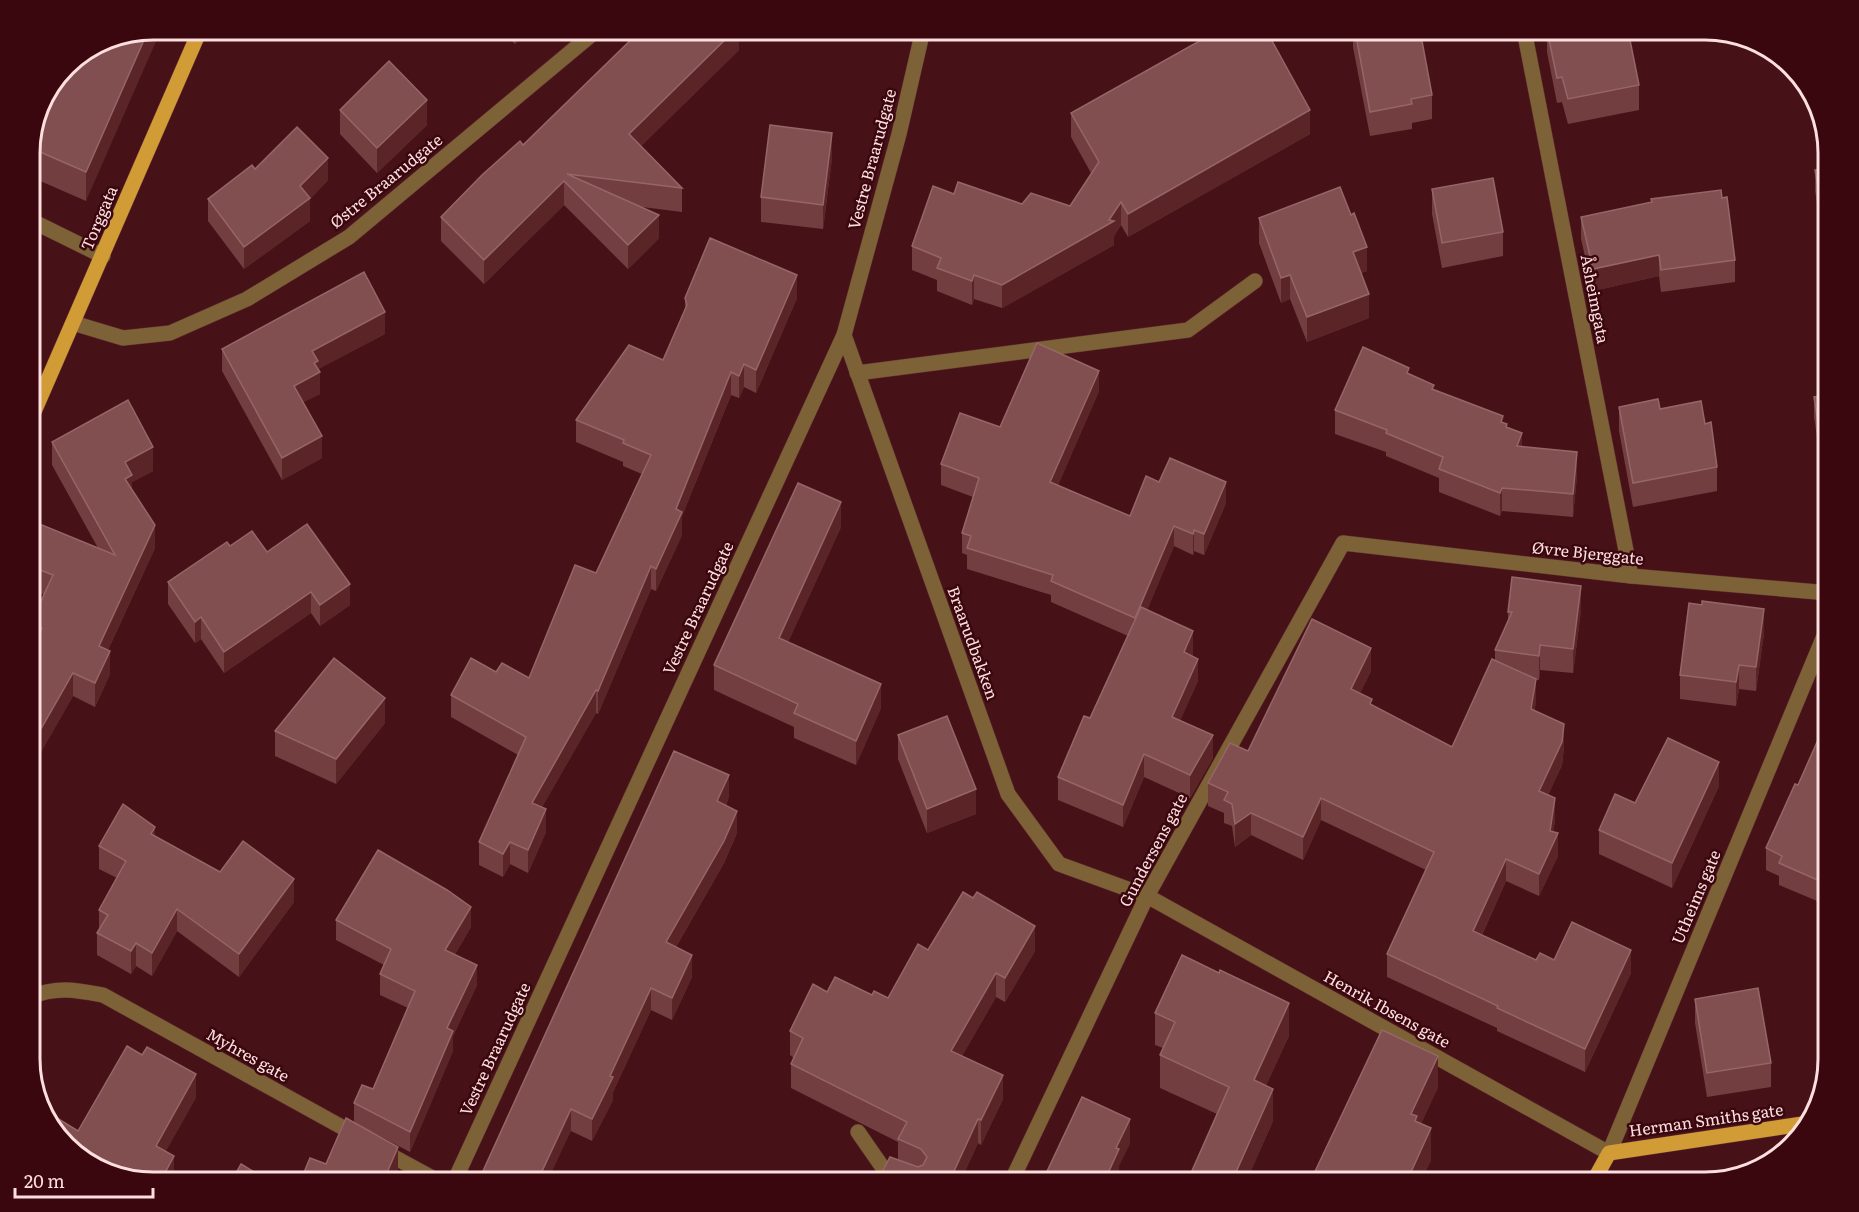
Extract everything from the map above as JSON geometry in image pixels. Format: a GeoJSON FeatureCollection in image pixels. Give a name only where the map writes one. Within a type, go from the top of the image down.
{"type":"FeatureCollection","features":[{"type":"Feature","properties":{"kind":"main road","name":"Torggata"},"geometry":{"type":"LineString","coordinates":[[41,396],[196,40]]}},
{"type":"Feature","properties":{"kind":"main road","name":"Herman Smiths gate"},"geometry":{"type":"LineString","coordinates":[[1609,1152],[1796,1125]]}},
{"type":"Feature","properties":{"kind":"main road","name":"Utheims gate"},"geometry":{"type":"LineString","coordinates":[[1598,1172],[1609,1152]]}},
{"type":"Feature","properties":{"kind":"street","name":"Østre Braarudgate"},"geometry":{"type":"LineString","coordinates":[[73,323],[123,338],[170,333],[247,299],[350,237],[585,40]]}},
{"type":"Feature","properties":{"kind":"street","name":"Vestre Braarudgate"},"geometry":{"type":"LineString","coordinates":[[459,1172],[844,335],[899,134],[921,40]]}},
{"type":"Feature","properties":{"kind":"street","name":"Åsheimgata"},"geometry":{"type":"LineString","coordinates":[[1526,40],[1631,576]]}},
{"type":"Feature","properties":{"kind":"street"},"geometry":{"type":"LineString","coordinates":[[41,225],[103,256]]}},
{"type":"Feature","properties":{"kind":"street"},"geometry":{"type":"LineString","coordinates":[[857,373],[1188,330],[1255,281]]}},
{"type":"Feature","properties":{"kind":"street","name":"Braarudbakken"},"geometry":{"type":"LineString","coordinates":[[844,335],[1008,794],[1059,864],[1147,896]]}},
{"type":"Feature","properties":{"kind":"street","name":"Øvre Bjerggate"},"geometry":{"type":"LineString","coordinates":[[1343,543],[1631,576],[1818,591]]}},
{"type":"Feature","properties":{"kind":"street","name":"Gundersens gate"},"geometry":{"type":"LineString","coordinates":[[1016,1172],[1147,896],[1343,543]]}},
{"type":"Feature","properties":{"kind":"street","name":"Utheims gate"},"geometry":{"type":"LineString","coordinates":[[1609,1152],[1818,650]]}},
{"type":"Feature","properties":{"kind":"street","name":"Henrik Ibsens gate"},"geometry":{"type":"LineString","coordinates":[[1147,896],[1609,1152]]}},
{"type":"Feature","properties":{"kind":"street","name":"Myhres gate"},"geometry":{"type":"LineString","coordinates":[[41,992],[69,989],[103,995],[422,1172]]}},
{"type":"Feature","properties":{"kind":"street"},"geometry":{"type":"LineString","coordinates":[[858,1132],[883,1168],[893,1172]]}},
{"type":"Feature","properties":{"kind":"building"},"geometry":{"type":"Polygon","coordinates":[[[631,40],[725,40],[629,134],[682,188],[567,174],[659,215],[628,245],[564,181],[484,260],[441,217],[482,175],[520,141],[523,145],[631,40]]]}},
{"type":"Feature","properties":{"kind":"building"},"geometry":{"type":"Polygon","coordinates":[[[1201,40],[1272,40],[1310,110],[1128,214],[1121,202],[1109,220],[1114,221],[1002,285],[974,275],[972,281],[937,268],[941,258],[912,246],[933,186],[954,194],[958,182],[1022,204],[1031,193],[1070,206],[1099,162],[1071,113],[1201,40]]]}},
{"type":"Feature","properties":{"kind":"building"},"geometry":{"type":"Polygon","coordinates":[[[1357,40],[1422,40],[1432,95],[1411,99],[1412,104],[1370,112],[1357,40]]]}},
{"type":"Feature","properties":{"kind":"building"},"geometry":{"type":"Polygon","coordinates":[[[1549,40],[1630,40],[1639,85],[1568,99],[1562,77],[1557,78],[1549,40]]]}},
{"type":"Feature","properties":{"kind":"building"},"geometry":{"type":"Polygon","coordinates":[[[144,41],[86,172],[41,152],[43,132],[49,110],[69,79],[85,64],[110,49],[144,41]]]}},
{"type":"Feature","properties":{"kind":"building"},"geometry":{"type":"Polygon","coordinates":[[[389,61],[427,100],[377,148],[340,110],[389,61]]]}},
{"type":"Feature","properties":{"kind":"building"},"geometry":{"type":"Polygon","coordinates":[[[770,125],[832,133],[823,205],[761,197],[770,125]]]}},
{"type":"Feature","properties":{"kind":"building"},"geometry":{"type":"Polygon","coordinates":[[[297,127],[328,158],[300,186],[310,198],[244,247],[208,199],[252,165],[255,169],[297,127]]]}},
{"type":"Feature","properties":{"kind":"building"},"geometry":{"type":"Polygon","coordinates":[[[1818,169],[1818,188],[1815,170],[1818,169]]]}},
{"type":"Feature","properties":{"kind":"building"},"geometry":{"type":"Polygon","coordinates":[[[1493,178],[1503,232],[1442,243],[1432,189],[1493,178]]]}},
{"type":"Feature","properties":{"kind":"building"},"geometry":{"type":"Polygon","coordinates":[[[1340,187],[1351,215],[1354,213],[1367,247],[1353,252],[1369,294],[1307,317],[1290,275],[1281,278],[1259,218],[1340,187]]]}},
{"type":"Feature","properties":{"kind":"building"},"geometry":{"type":"Polygon","coordinates":[[[1721,190],[1722,198],[1727,197],[1735,260],[1661,270],[1659,255],[1593,269],[1581,217],[1652,202],[1651,199],[1721,190]]]}},
{"type":"Feature","properties":{"kind":"building"},"geometry":{"type":"Polygon","coordinates":[[[710,238],[797,275],[756,370],[744,364],[739,376],[731,372],[676,509],[682,512],[656,569],[651,566],[598,691],[596,690],[532,803],[546,809],[528,850],[510,842],[503,854],[479,842],[526,737],[451,695],[471,658],[496,672],[502,663],[529,678],[575,565],[596,573],[651,455],[623,443],[624,440],[576,420],[629,345],[663,360],[687,305],[685,298],[710,238]]]}},
{"type":"Feature","properties":{"kind":"building"},"geometry":{"type":"Polygon","coordinates":[[[364,272],[385,312],[312,351],[318,361],[314,363],[320,372],[294,386],[322,436],[282,458],[222,349],[364,272]]]}},
{"type":"Feature","properties":{"kind":"building"},"geometry":{"type":"Polygon","coordinates":[[[1037,343],[1099,371],[1050,482],[1130,516],[1146,476],[1159,482],[1170,458],[1226,482],[1204,534],[1194,530],[1193,534],[1174,526],[1135,618],[1051,581],[1053,575],[967,548],[971,536],[962,533],[979,478],[941,464],[960,413],[1000,427],[1037,343]]]}},
{"type":"Feature","properties":{"kind":"building"},"geometry":{"type":"Polygon","coordinates":[[[1363,347],[1409,368],[1407,373],[1434,385],[1432,389],[1503,416],[1501,422],[1507,424],[1506,427],[1522,433],[1517,446],[1577,452],[1573,494],[1502,488],[1500,493],[1439,469],[1443,457],[1386,433],[1387,430],[1335,410],[1363,347]]]}},
{"type":"Feature","properties":{"kind":"building"},"geometry":{"type":"Polygon","coordinates":[[[1818,396],[1818,423],[1814,397],[1818,396]]]}},
{"type":"Feature","properties":{"kind":"building"},"geometry":{"type":"Polygon","coordinates":[[[1658,399],[1660,409],[1701,401],[1705,424],[1711,422],[1717,467],[1633,483],[1619,407],[1658,399]]]}},
{"type":"Feature","properties":{"kind":"building"},"geometry":{"type":"Polygon","coordinates":[[[128,400],[153,447],[125,462],[132,475],[125,479],[155,525],[99,646],[110,651],[95,683],[73,673],[41,729],[41,601],[53,575],[41,570],[41,525],[115,555],[52,442],[128,400]]]}},
{"type":"Feature","properties":{"kind":"building"},"geometry":{"type":"Polygon","coordinates":[[[798,483],[841,502],[779,638],[881,684],[856,741],[794,713],[798,704],[714,665],[798,483]]]}},
{"type":"Feature","properties":{"kind":"building"},"geometry":{"type":"Polygon","coordinates":[[[307,524],[350,584],[320,605],[311,592],[224,652],[201,617],[195,622],[168,582],[227,542],[230,546],[252,531],[267,552],[307,524]]]}},
{"type":"Feature","properties":{"kind":"building"},"geometry":{"type":"Polygon","coordinates":[[[1512,577],[1581,586],[1573,649],[1540,645],[1539,656],[1495,650],[1512,612],[1508,612],[1512,577]]]}},
{"type":"Feature","properties":{"kind":"building"},"geometry":{"type":"Polygon","coordinates":[[[1702,601],[1764,609],[1756,667],[1739,665],[1736,682],[1680,675],[1689,603],[1702,605],[1702,601]]]}},
{"type":"Feature","properties":{"kind":"building"},"geometry":{"type":"Polygon","coordinates":[[[1141,607],[1193,631],[1184,652],[1198,659],[1172,717],[1213,735],[1190,775],[1144,754],[1123,805],[1058,777],[1084,716],[1090,718],[1141,607]]]}},
{"type":"Feature","properties":{"kind":"building"},"geometry":{"type":"Polygon","coordinates":[[[1312,619],[1371,648],[1351,689],[1372,699],[1370,704],[1452,747],[1492,659],[1536,679],[1531,709],[1564,724],[1562,742],[1539,791],[1555,798],[1550,831],[1558,833],[1539,874],[1506,859],[1473,931],[1536,960],[1540,953],[1554,960],[1572,922],[1631,950],[1585,1049],[1387,954],[1434,852],[1321,798],[1303,837],[1251,813],[1235,824],[1232,804],[1224,800],[1228,792],[1208,783],[1230,743],[1248,751],[1312,619]]]}},
{"type":"Feature","properties":{"kind":"building"},"geometry":{"type":"Polygon","coordinates":[[[334,658],[385,698],[336,759],[275,731],[334,658]]]}},
{"type":"Feature","properties":{"kind":"building"},"geometry":{"type":"Polygon","coordinates":[[[947,716],[976,789],[927,809],[898,735],[947,716]]]}},
{"type":"Feature","properties":{"kind":"building"},"geometry":{"type":"Polygon","coordinates":[[[1668,738],[1719,762],[1672,863],[1599,830],[1615,794],[1635,803],[1668,738]]]}},
{"type":"Feature","properties":{"kind":"building"},"geometry":{"type":"Polygon","coordinates":[[[1818,740],[1818,880],[1779,863],[1782,856],[1766,848],[1795,784],[1798,785],[1818,740]]]}},
{"type":"Feature","properties":{"kind":"building"},"geometry":{"type":"Polygon","coordinates":[[[674,751],[729,775],[717,801],[737,811],[724,841],[666,942],[692,955],[672,998],[651,988],[610,1076],[613,1077],[592,1119],[571,1109],[542,1172],[483,1172],[674,751]]]}},
{"type":"Feature","properties":{"kind":"building"},"geometry":{"type":"Polygon","coordinates":[[[123,804],[155,827],[151,834],[220,872],[243,841],[294,879],[239,954],[177,909],[152,953],[136,943],[131,951],[97,933],[108,915],[99,910],[126,861],[99,846],[123,804]]]}},
{"type":"Feature","properties":{"kind":"building"},"geometry":{"type":"Polygon","coordinates":[[[378,850],[447,890],[471,907],[445,950],[477,965],[447,1028],[453,1031],[410,1132],[354,1103],[362,1085],[373,1089],[415,991],[380,974],[391,949],[336,920],[378,850]]]}},
{"type":"Feature","properties":{"kind":"building"},"geometry":{"type":"Polygon","coordinates":[[[963,892],[973,898],[977,892],[1035,926],[1005,978],[996,973],[951,1051],[1003,1075],[981,1120],[978,1119],[954,1172],[882,1172],[890,1157],[918,1167],[923,1165],[927,1157],[921,1149],[898,1139],[907,1122],[791,1064],[803,1038],[790,1031],[813,984],[827,992],[835,977],[872,995],[874,991],[888,998],[918,944],[928,950],[963,892]]]}},
{"type":"Feature","properties":{"kind":"building"},"geometry":{"type":"Polygon","coordinates":[[[1182,955],[1219,973],[1220,970],[1289,1003],[1254,1080],[1273,1089],[1236,1172],[1191,1172],[1229,1087],[1160,1055],[1175,1022],[1155,1013],[1182,955]]]}},
{"type":"Feature","properties":{"kind":"building"},"geometry":{"type":"Polygon","coordinates":[[[1758,988],[1771,1063],[1707,1073],[1695,999],[1758,988]]]}},
{"type":"Feature","properties":{"kind":"building"},"geometry":{"type":"Polygon","coordinates":[[[1382,1030],[1438,1056],[1411,1114],[1417,1116],[1415,1121],[1431,1128],[1411,1172],[1315,1172],[1382,1030]]]}},
{"type":"Feature","properties":{"kind":"building"},"geometry":{"type":"Polygon","coordinates":[[[127,1046],[142,1055],[147,1047],[196,1074],[156,1146],[174,1156],[165,1172],[139,1171],[104,1160],[79,1143],[59,1119],[78,1131],[127,1046]]]}},
{"type":"Feature","properties":{"kind":"building"},"geometry":{"type":"Polygon","coordinates":[[[1082,1097],[1130,1119],[1116,1148],[1119,1149],[1109,1172],[1047,1172],[1082,1097]]]}},
{"type":"Feature","properties":{"kind":"building"},"geometry":{"type":"Polygon","coordinates":[[[346,1118],[398,1147],[387,1172],[304,1172],[310,1158],[326,1164],[346,1118]]]}},
{"type":"Feature","properties":{"kind":"building"},"geometry":{"type":"Polygon","coordinates":[[[241,1164],[254,1172],[237,1172],[241,1164]]]}}]}
